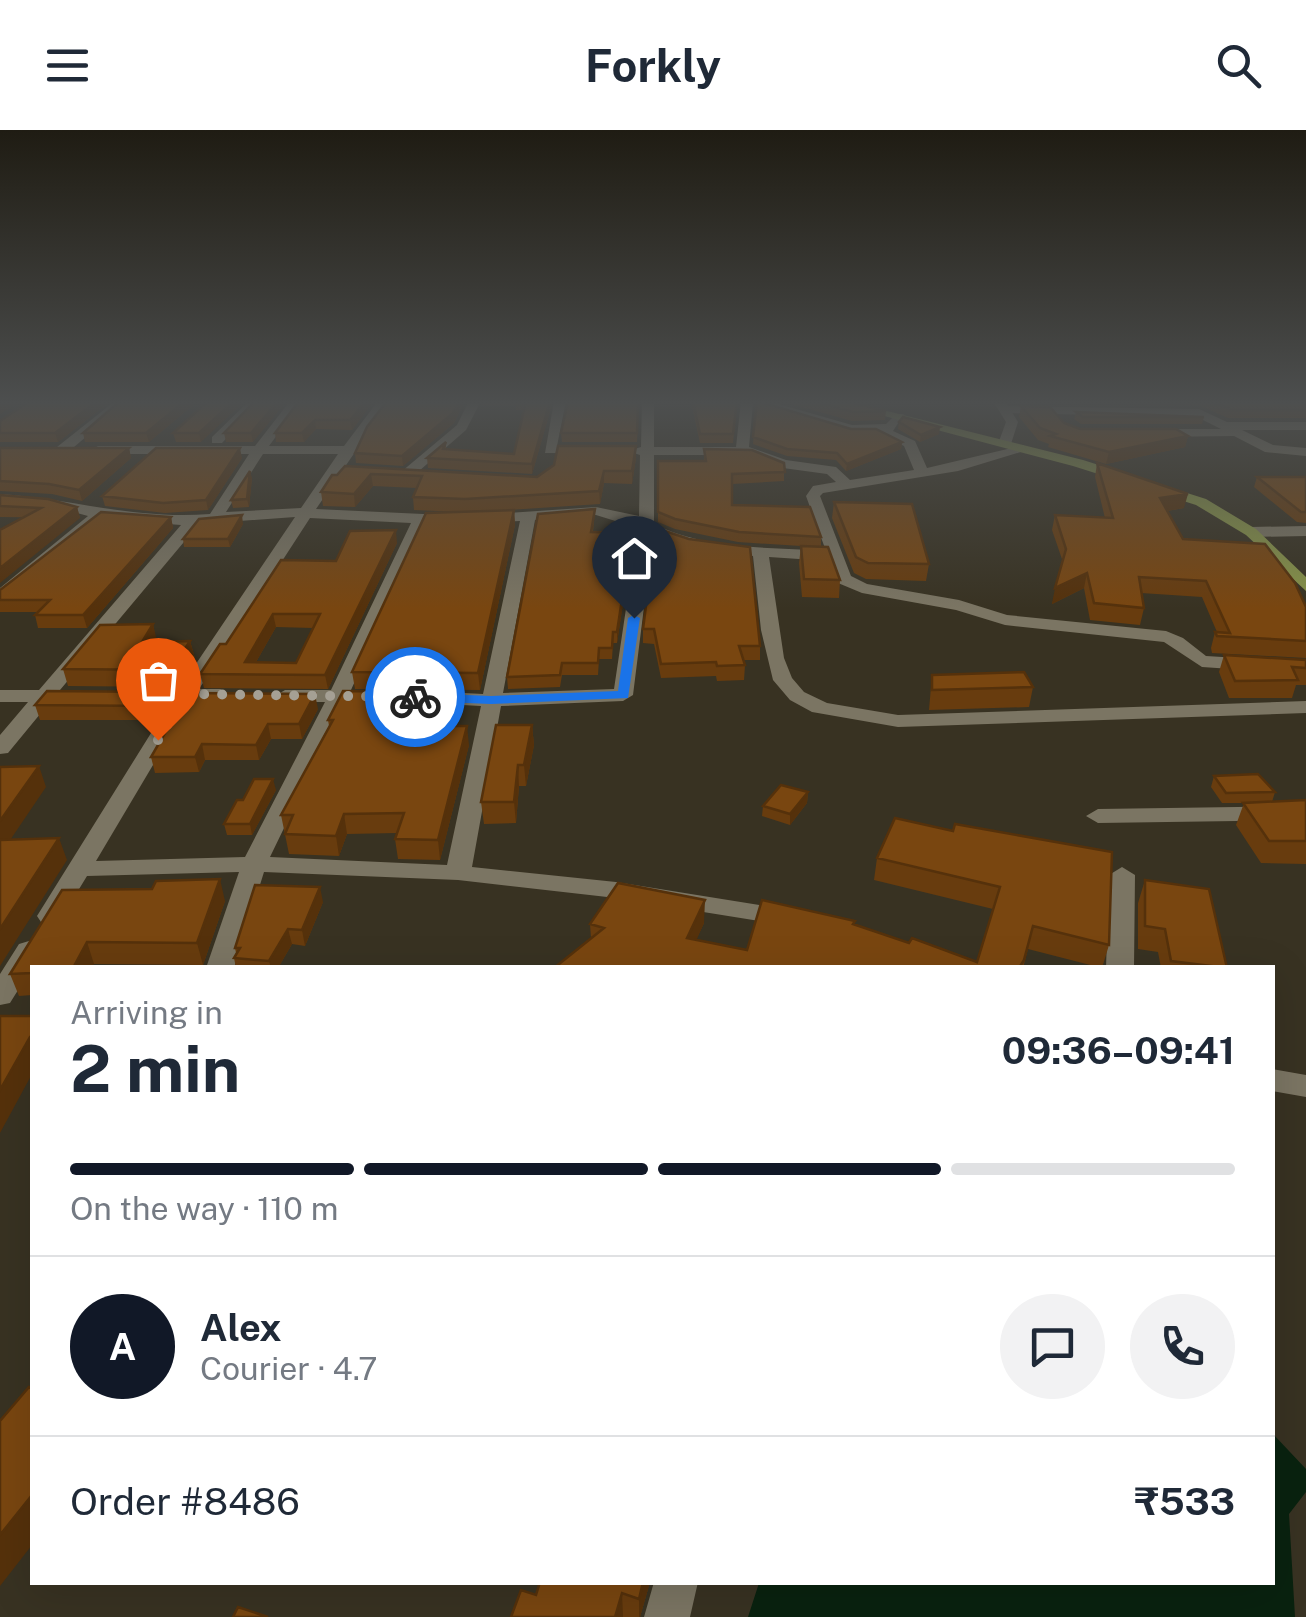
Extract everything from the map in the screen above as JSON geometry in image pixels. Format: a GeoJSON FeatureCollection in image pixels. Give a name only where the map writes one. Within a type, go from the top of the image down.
{"type":"FeatureCollection","features":[{"type":"Feature","properties":{"kind":"main road"},"geometry":{"type":"LineString","coordinates":[[1094,470],[1201,502],[1251,532],[1306,586]]}},
{"type":"Feature","properties":{"kind":"street"},"geometry":{"type":"LineString","coordinates":[[216,518],[245,470]]}},
{"type":"Feature","properties":{"kind":"street"},"geometry":{"type":"LineString","coordinates":[[0,996],[186,694],[306,513],[345,470]]}},
{"type":"Feature","properties":{"kind":"street"},"geometry":{"type":"LineString","coordinates":[[406,474],[410,470]]}},
{"type":"Feature","properties":{"kind":"street"},"geometry":{"type":"LineString","coordinates":[[268,696],[491,700],[624,695],[646,528],[640,470]]}},
{"type":"Feature","properties":{"kind":"street"},"geometry":{"type":"LineString","coordinates":[[831,470],[846,482]]}},
{"type":"Feature","properties":{"kind":"street"},"geometry":{"type":"LineString","coordinates":[[932,470],[846,482],[818,489],[812,496],[830,534],[844,579],[862,588],[959,605],[1005,620],[1166,637],[1179,641],[1190,655],[1202,661],[1306,668]]}},
{"type":"Feature","properties":{"kind":"street"},"geometry":{"type":"LineString","coordinates":[[388,474],[424,476]]}},
{"type":"Feature","properties":{"kind":"street"},"geometry":{"type":"LineString","coordinates":[[0,498],[194,520],[306,513],[419,521],[596,511],[617,513],[646,528],[705,547],[835,557]]}},
{"type":"Feature","properties":{"kind":"street"},"geometry":{"type":"LineString","coordinates":[[0,597],[95,508]]}},
{"type":"Feature","properties":{"kind":"street"},"geometry":{"type":"LineString","coordinates":[[458,873],[528,516]]}},
{"type":"Feature","properties":{"kind":"street"},"geometry":{"type":"LineString","coordinates":[[0,748],[194,520]]}},
{"type":"Feature","properties":{"kind":"street"},"geometry":{"type":"LineString","coordinates":[[221,965],[254,864],[419,521]]}},
{"type":"Feature","properties":{"kind":"street"},"geometry":{"type":"LineString","coordinates":[[1251,532],[1306,530]]}},
{"type":"Feature","properties":{"kind":"street"},"geometry":{"type":"LineString","coordinates":[[761,554],[782,684],[798,700],[814,708],[851,718],[898,721],[1306,707]]}},
{"type":"Feature","properties":{"kind":"street"},"geometry":{"type":"LineString","coordinates":[[0,696],[234,695]]}},
{"type":"Feature","properties":{"kind":"street"},"geometry":{"type":"LineString","coordinates":[[1098,816],[1306,814]]}},
{"type":"Feature","properties":{"kind":"street"},"geometry":{"type":"LineString","coordinates":[[80,869],[254,864],[458,873],[616,890],[768,912],[823,925]]}},
{"type":"Feature","properties":{"kind":"street"},"geometry":{"type":"LineString","coordinates":[[1120,965],[1122,875]]}},
{"type":"Feature","properties":{"kind":"street"},"geometry":{"type":"LineString","coordinates":[[1275,1081],[1306,1086]]}},
{"type":"Feature","properties":{"kind":"street"},"geometry":{"type":"LineString","coordinates":[[667,1617],[675,1585]]}},
{"type":"Feature","properties":{"kind":"shaded area"},"geometry":{"type":"Polygon","coordinates":[[[1275,1436],[1306,1469],[1306,1492],[1289,1514],[1295,1617],[748,1617],[758,1585],[1275,1585],[1275,1436]]]}},
{"type":"Feature","properties":{"kind":"building"},"geometry":{"type":"Polygon","coordinates":[[[0,470],[102,470],[79,490],[0,481],[0,470]]]}},
{"type":"Feature","properties":{"kind":"building"},"geometry":{"type":"Polygon","coordinates":[[[131,470],[225,470],[206,500],[163,503],[102,496],[131,470]]]}},
{"type":"Feature","properties":{"kind":"building"},"geometry":{"type":"Polygon","coordinates":[[[341,470],[537,477],[546,470],[632,470],[604,471],[599,491],[465,499],[413,497],[422,476],[371,474],[354,494],[321,492],[332,475],[341,470]]]}},
{"type":"Feature","properties":{"kind":"building"},"geometry":{"type":"Polygon","coordinates":[[[658,470],[785,470],[732,474],[732,505],[810,507],[821,537],[739,532],[658,512],[658,470]]]}},
{"type":"Feature","properties":{"kind":"building"},"geometry":{"type":"Polygon","coordinates":[[[1099,470],[1119,470],[1188,494],[1160,498],[1183,539],[1265,544],[1295,583],[1306,607],[1306,641],[1217,636],[1215,632],[1230,633],[1206,581],[1139,577],[1144,608],[1094,603],[1087,573],[1055,588],[1066,549],[1055,515],[1113,518],[1099,470]]]}},
{"type":"Feature","properties":{"kind":"building"},"geometry":{"type":"Polygon","coordinates":[[[250,471],[247,499],[231,500],[250,471]]]}},
{"type":"Feature","properties":{"kind":"building"},"geometry":{"type":"Polygon","coordinates":[[[1257,477],[1306,477],[1306,512],[1301,512],[1257,477]]]}},
{"type":"Feature","properties":{"kind":"building"},"geometry":{"type":"Polygon","coordinates":[[[0,495],[48,499],[77,507],[0,568],[0,530],[41,508],[0,506],[0,495]]]}},
{"type":"Feature","properties":{"kind":"building"},"geometry":{"type":"Polygon","coordinates":[[[834,502],[912,504],[929,564],[868,563],[856,557],[834,502]]]}},
{"type":"Feature","properties":{"kind":"building"},"geometry":{"type":"Polygon","coordinates":[[[595,509],[591,532],[632,533],[612,648],[599,648],[598,663],[562,663],[560,675],[507,677],[538,514],[595,509]]]}},
{"type":"Feature","properties":{"kind":"building"},"geometry":{"type":"Polygon","coordinates":[[[514,510],[478,673],[352,672],[426,513],[514,510]]]}},
{"type":"Feature","properties":{"kind":"building"},"geometry":{"type":"Polygon","coordinates":[[[101,512],[171,517],[83,615],[35,615],[50,600],[0,600],[0,590],[101,512]]]}},
{"type":"Feature","properties":{"kind":"building"},"geometry":{"type":"Polygon","coordinates":[[[242,515],[228,539],[183,539],[199,519],[242,515]]]}},
{"type":"Feature","properties":{"kind":"building"},"geometry":{"type":"Polygon","coordinates":[[[656,528],[689,539],[750,547],[760,646],[739,646],[745,665],[661,664],[654,629],[643,629],[656,528]]]}},
{"type":"Feature","properties":{"kind":"building"},"geometry":{"type":"Polygon","coordinates":[[[396,530],[325,675],[200,674],[220,644],[226,644],[281,560],[336,561],[350,531],[396,530]],[[273,614],[245,662],[296,663],[320,614],[273,614]]]}},
{"type":"Feature","properties":{"kind":"building"},"geometry":{"type":"Polygon","coordinates":[[[801,546],[828,547],[840,580],[804,579],[801,546]]]}},
{"type":"Feature","properties":{"kind":"building"},"geometry":{"type":"Polygon","coordinates":[[[153,624],[142,642],[190,641],[171,670],[63,669],[100,625],[153,624]]]}},
{"type":"Feature","properties":{"kind":"building"},"geometry":{"type":"Polygon","coordinates":[[[1224,655],[1306,660],[1306,668],[1292,667],[1298,680],[1235,681],[1224,655]]]}},
{"type":"Feature","properties":{"kind":"building"},"geometry":{"type":"Polygon","coordinates":[[[1024,672],[1033,687],[932,690],[932,675],[1024,672]]]}},
{"type":"Feature","properties":{"kind":"building"},"geometry":{"type":"Polygon","coordinates":[[[47,691],[159,692],[151,706],[35,705],[47,691]]]}},
{"type":"Feature","properties":{"kind":"building"},"geometry":{"type":"Polygon","coordinates":[[[343,691],[458,692],[451,726],[467,726],[438,840],[395,839],[404,813],[344,814],[336,836],[285,834],[293,815],[281,815],[333,720],[328,720],[343,691]]]}},
{"type":"Feature","properties":{"kind":"building"},"geometry":{"type":"Polygon","coordinates":[[[188,693],[315,694],[299,724],[268,724],[256,745],[202,744],[195,757],[151,757],[188,693]]]}},
{"type":"Feature","properties":{"kind":"building"},"geometry":{"type":"Polygon","coordinates":[[[496,725],[532,725],[524,765],[518,765],[514,802],[481,802],[496,725]]]}},
{"type":"Feature","properties":{"kind":"building"},"geometry":{"type":"Polygon","coordinates":[[[39,766],[0,821],[0,767],[39,766]]]}},
{"type":"Feature","properties":{"kind":"building"},"geometry":{"type":"Polygon","coordinates":[[[1258,774],[1275,792],[1226,793],[1214,776],[1258,774]]]}},
{"type":"Feature","properties":{"kind":"building"},"geometry":{"type":"Polygon","coordinates":[[[254,779],[273,779],[250,824],[224,824],[237,800],[243,800],[254,779]]]}},
{"type":"Feature","properties":{"kind":"building"},"geometry":{"type":"Polygon","coordinates":[[[781,785],[808,792],[790,814],[763,806],[781,785]]]}},
{"type":"Feature","properties":{"kind":"building"},"geometry":{"type":"Polygon","coordinates":[[[1306,800],[1306,841],[1269,841],[1243,803],[1306,800]]]}},
{"type":"Feature","properties":{"kind":"building"},"geometry":{"type":"Polygon","coordinates":[[[895,818],[953,831],[955,824],[1112,852],[1109,945],[1033,926],[1021,965],[558,965],[604,928],[590,924],[618,883],[705,900],[687,938],[747,950],[762,900],[855,921],[853,924],[909,943],[912,938],[977,962],[1000,887],[877,858],[895,818]]]}},
{"type":"Feature","properties":{"kind":"building"},"geometry":{"type":"Polygon","coordinates":[[[59,838],[0,929],[0,840],[59,838]]]}},
{"type":"Feature","properties":{"kind":"building"},"geometry":{"type":"Polygon","coordinates":[[[220,879],[197,943],[87,942],[75,965],[30,965],[30,973],[10,974],[62,890],[152,889],[156,881],[220,879]]]}},
{"type":"Feature","properties":{"kind":"building"},"geometry":{"type":"Polygon","coordinates":[[[1145,880],[1209,889],[1226,965],[1171,961],[1165,929],[1145,926],[1145,880]]]}},
{"type":"Feature","properties":{"kind":"building"},"geometry":{"type":"Polygon","coordinates":[[[255,885],[320,887],[302,930],[288,929],[269,961],[234,958],[240,948],[235,948],[255,885]]]}},
{"type":"Feature","properties":{"kind":"building"},"geometry":{"type":"Polygon","coordinates":[[[0,1016],[30,1016],[30,1037],[0,1090],[0,1016]]]}},
{"type":"Feature","properties":{"kind":"building"},"geometry":{"type":"Polygon","coordinates":[[[30,1388],[30,1498],[0,1535],[0,1421],[30,1388]]]}},
{"type":"Feature","properties":{"kind":"building"},"geometry":{"type":"Polygon","coordinates":[[[539,1585],[642,1585],[639,1599],[622,1593],[615,1617],[511,1617],[521,1590],[536,1595],[539,1585]]]}},
{"type":"Feature","properties":{"kind":"building"},"geometry":{"type":"Polygon","coordinates":[[[238,1607],[268,1617],[233,1617],[238,1607]]]}},
{"type":"Feature","properties":{"kind":"way so far"},"geometry":{"type":"LineString","coordinates":[[158,740],[186,694],[415,697]]}},
{"type":"Feature","properties":{"kind":"route"},"geometry":{"type":"LineString","coordinates":[[415,697],[491,700],[624,695],[634,618]]}}]}
